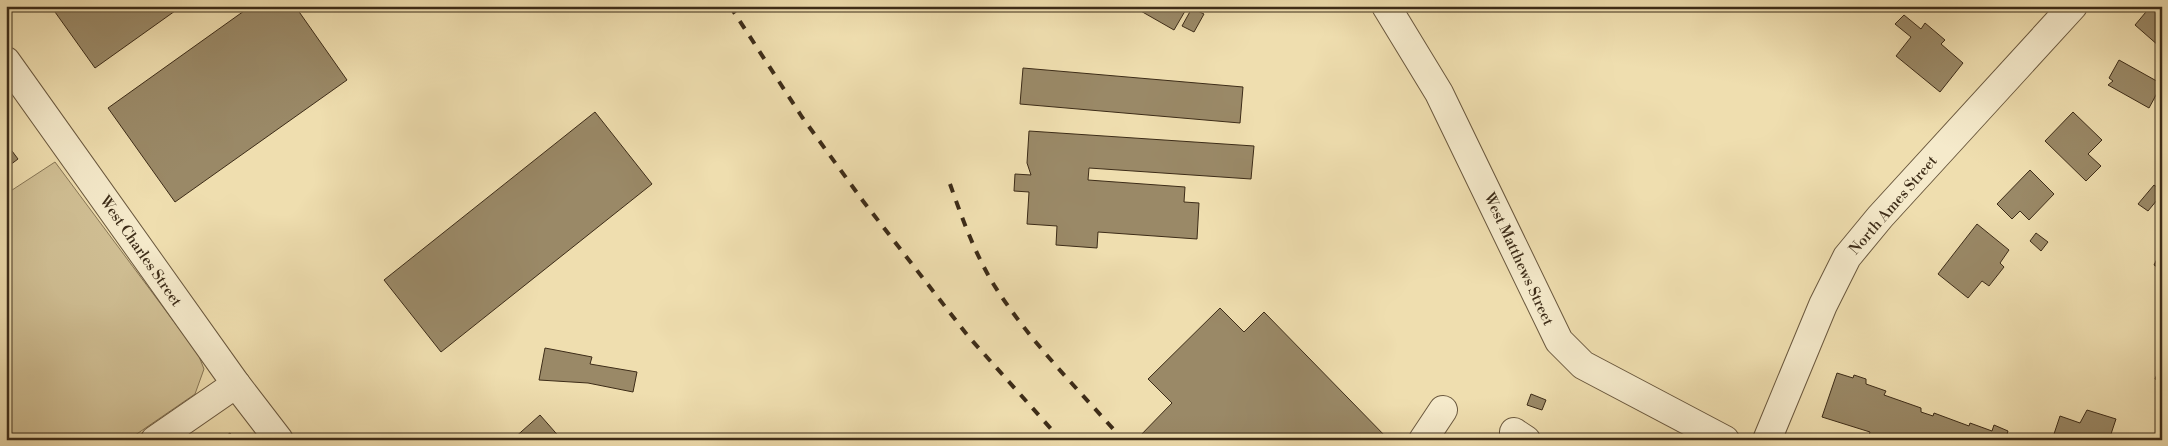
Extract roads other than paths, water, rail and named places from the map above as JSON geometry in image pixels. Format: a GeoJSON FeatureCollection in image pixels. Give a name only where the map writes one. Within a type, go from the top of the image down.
{"type":"FeatureCollection","features":[{"type":"Feature","properties":{"kind":"street","name":"West Matthews Street"},"geometry":{"type":"LineString","coordinates":[[1386,6],[1442,100],[1559,341],[1582,365],[1725,440]]}},
{"type":"Feature","properties":{"kind":"street","name":"North Ames Street"},"geometry":{"type":"LineString","coordinates":[[1767,440],[1823,305],[1847,257],[1880,217],[2073,6]]}},
{"type":"Feature","properties":{"kind":"street","name":"West Charles Street"},"geometry":{"type":"LineString","coordinates":[[6,61],[236,384],[279,440]]}},
{"type":"Feature","properties":{"kind":"street"},"geometry":{"type":"LineString","coordinates":[[155,440],[236,384]]}},
{"type":"Feature","properties":{"kind":"street"},"geometry":{"type":"LineString","coordinates":[[1423,440],[1443,410]]}},
{"type":"Feature","properties":{"kind":"railway"},"geometry":{"type":"LineString","coordinates":[[730,6],[802,117],[863,201],[968,336],[1061,440]]}},
{"type":"Feature","properties":{"kind":"railway"},"geometry":{"type":"LineString","coordinates":[[950,184],[964,223],[981,261],[1008,306],[1056,365],[1123,440]]}}]}
